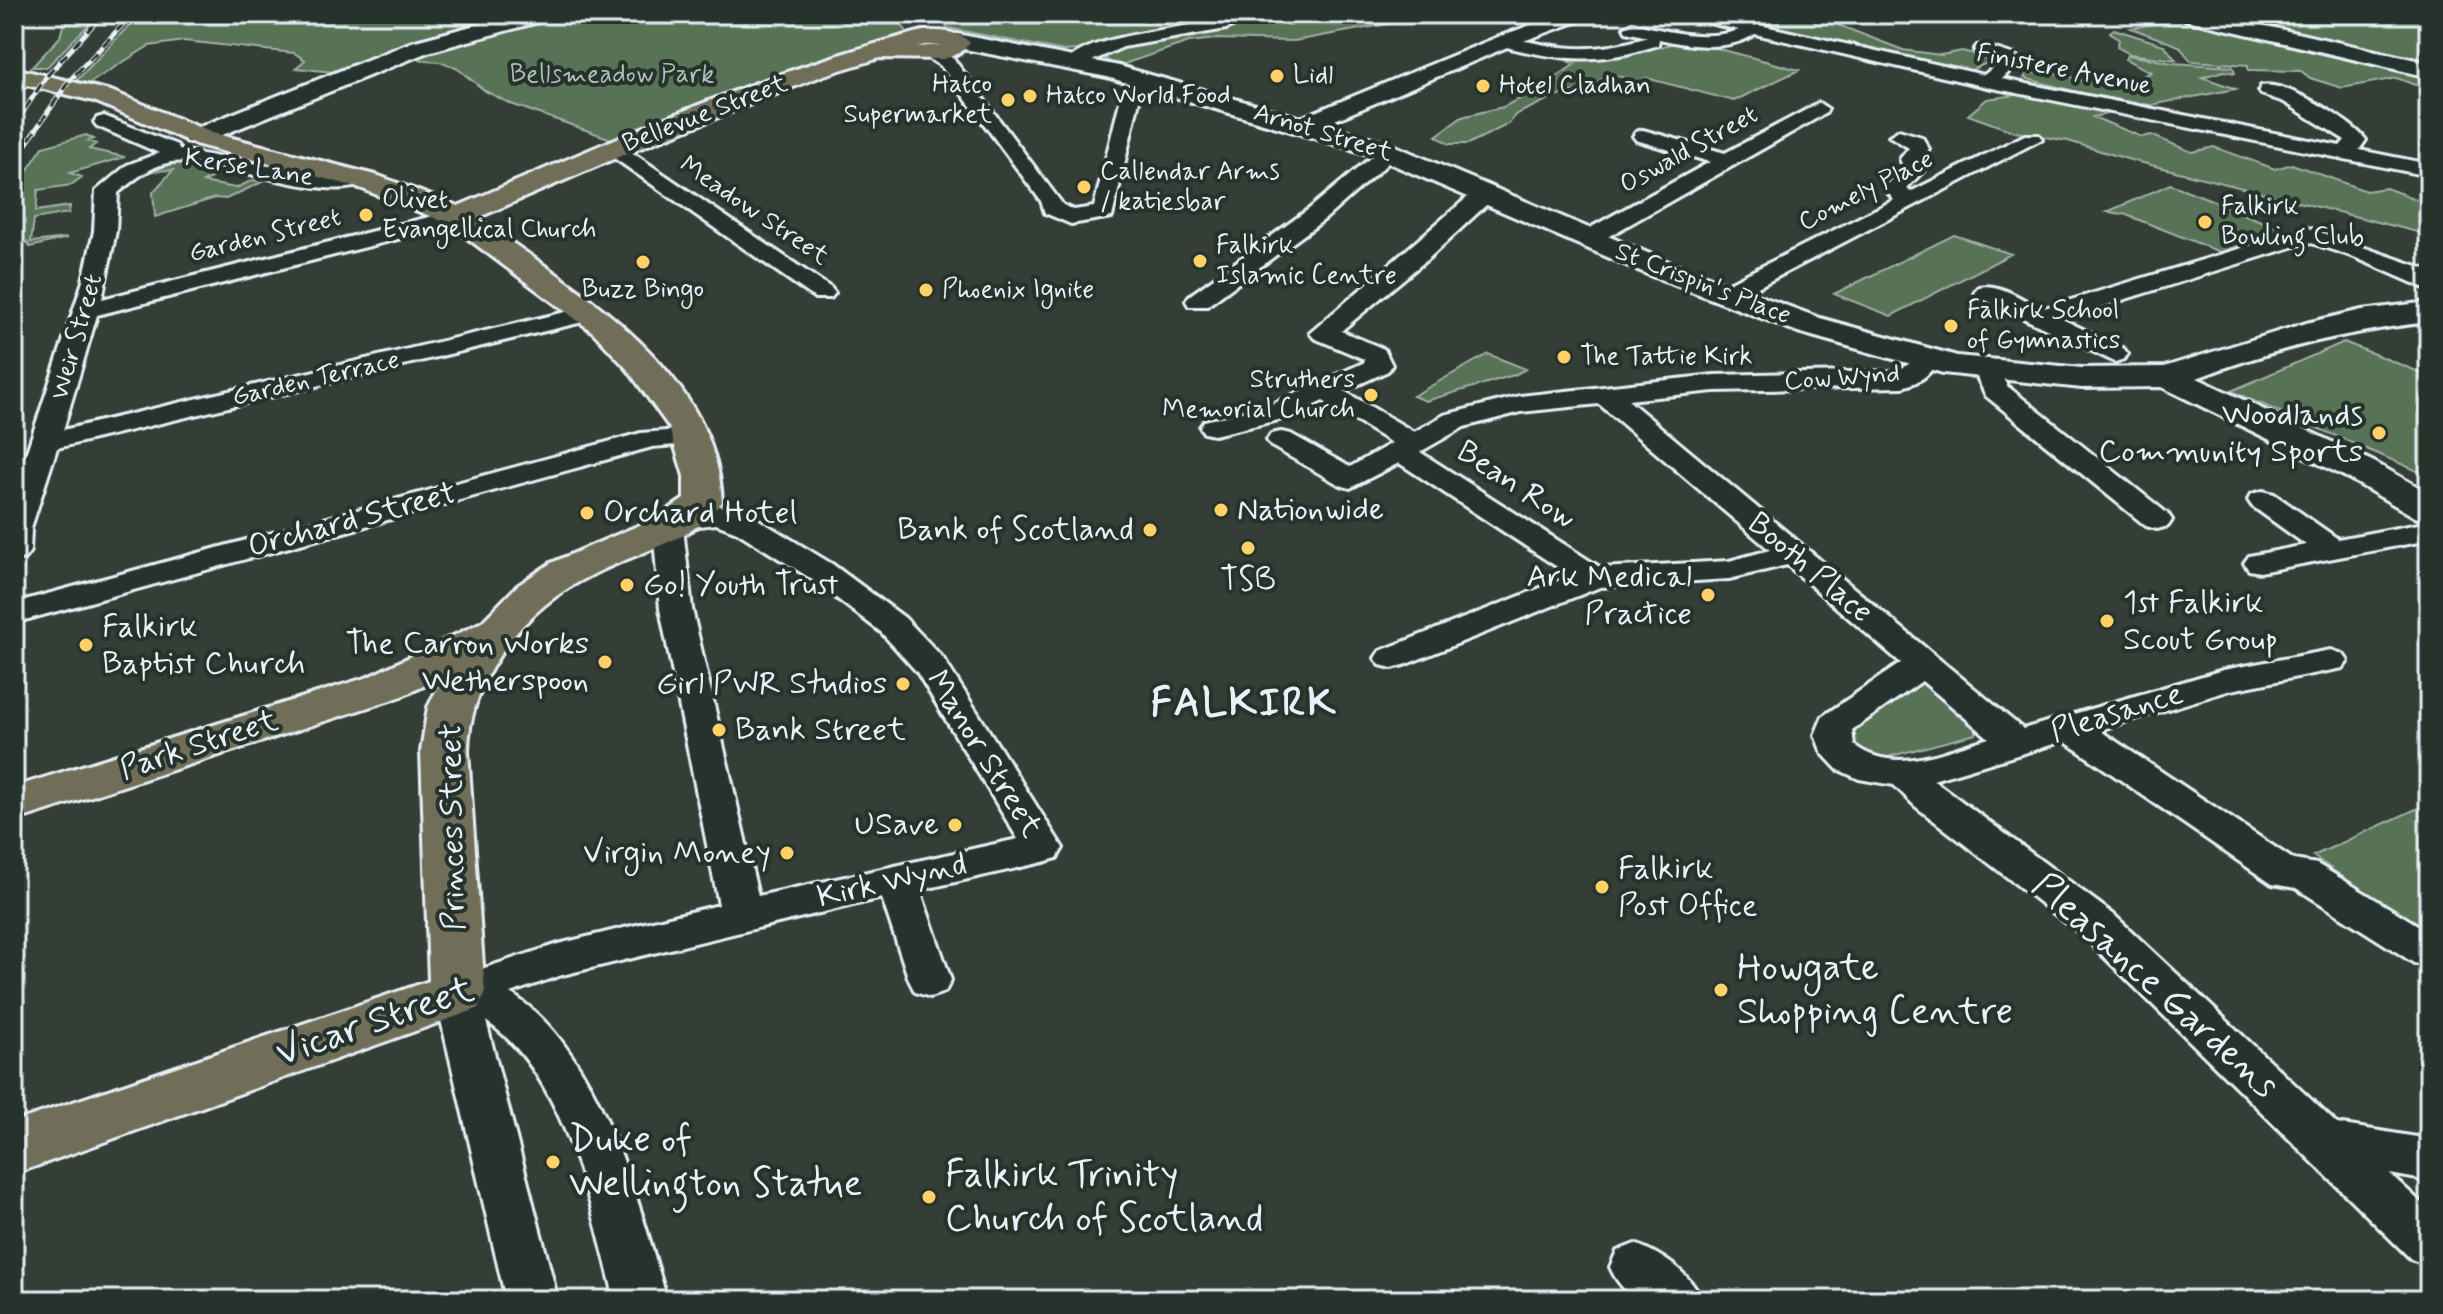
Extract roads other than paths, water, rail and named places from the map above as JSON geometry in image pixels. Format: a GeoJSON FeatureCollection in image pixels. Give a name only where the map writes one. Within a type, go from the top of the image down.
{"type":"FeatureCollection","features":[{"type":"Feature","properties":{"kind":"main road"},"geometry":{"type":"LineString","coordinates":[[196,137],[420,47],[541,14]]}},
{"type":"Feature","properties":{"kind":"main road","name":"Arnot Street"},"geometry":{"type":"LineString","coordinates":[[933,43],[982,46],[1075,62],[1154,83],[1389,152],[1487,197]]}},
{"type":"Feature","properties":{"kind":"main road","name":"Bellevue Street"},"geometry":{"type":"LineString","coordinates":[[466,223],[497,198],[529,184],[816,70],[882,52],[933,43]]}},
{"type":"Feature","properties":{"kind":"main road","name":"Kerse Lane"},"geometry":{"type":"LineString","coordinates":[[15,82],[102,96],[146,112],[196,137],[444,202],[472,204],[497,198]]}},
{"type":"Feature","properties":{"kind":"main road","name":"Kerse Lane"},"geometry":{"type":"LineString","coordinates":[[370,181],[432,203],[466,223],[604,325],[672,400],[691,437],[705,482],[685,516]]}},
{"type":"Feature","properties":{"kind":"main road","name":"Bellevue Street"},"geometry":{"type":"LineString","coordinates":[[466,223],[529,184]]}},
{"type":"Feature","properties":{"kind":"main road","name":"St Crispin's Place"},"geometry":{"type":"LineString","coordinates":[[1487,197],[1809,325],[1924,359]]}},
{"type":"Feature","properties":{"kind":"main road","name":"Cow Wynd"},"geometry":{"type":"LineString","coordinates":[[1924,359],[1987,371],[2082,378],[2168,377],[2306,333],[2362,320],[2429,312]]}},
{"type":"Feature","properties":{"kind":"main road"},"geometry":{"type":"LineString","coordinates":[[2168,377],[2361,470],[2429,509]]}},
{"type":"Feature","properties":{"kind":"main road","name":"Princes Street"},"geometry":{"type":"LineString","coordinates":[[457,994],[445,773],[447,723],[454,700],[477,660],[527,598],[565,572],[685,516]]}},
{"type":"Feature","properties":{"kind":"main road","name":"Park Street"},"geometry":{"type":"LineString","coordinates":[[14,804],[384,687],[459,652],[510,616]]}},
{"type":"Feature","properties":{"kind":"main road","name":"Park Street"},"geometry":{"type":"LineString","coordinates":[[384,687],[425,687],[454,700]]}},
{"type":"Feature","properties":{"kind":"main road","name":"Vicar Street"},"geometry":{"type":"LineString","coordinates":[[15,1156],[457,994]]}},
{"type":"Feature","properties":{"kind":"street"},"geometry":{"type":"LineString","coordinates":[[1075,62],[1119,43],[1220,25],[1247,14]]}},
{"type":"Feature","properties":{"kind":"street"},"geometry":{"type":"LineString","coordinates":[[1301,126],[1505,41],[1580,14]]}},
{"type":"Feature","properties":{"kind":"street","name":"Finistere Avenue"},"geometry":{"type":"LineString","coordinates":[[1690,14],[1987,82],[2347,151],[2429,170]]}},
{"type":"Feature","properties":{"kind":"street"},"geometry":{"type":"LineString","coordinates":[[2186,14],[2429,70]]}},
{"type":"Feature","properties":{"kind":"street"},"geometry":{"type":"LineString","coordinates":[[1628,26],[1690,41],[1727,42],[1755,30]]}},
{"type":"Feature","properties":{"kind":"street"},"geometry":{"type":"LineString","coordinates":[[1505,41],[1551,53],[1589,56],[1621,52],[1652,41]]}},
{"type":"Feature","properties":{"kind":"street"},"geometry":{"type":"LineString","coordinates":[[933,43],[1052,201],[1056,211],[1082,217],[1104,212],[1131,93],[1154,83]]}},
{"type":"Feature","properties":{"kind":"street"},"geometry":{"type":"LineString","coordinates":[[1983,50],[2012,60],[1987,82]]}},
{"type":"Feature","properties":{"kind":"street"},"geometry":{"type":"LineString","coordinates":[[2268,90],[2291,98],[2349,132],[2356,140],[2347,151]]}},
{"type":"Feature","properties":{"kind":"street","name":"Oswald Street"},"geometry":{"type":"LineString","coordinates":[[1587,239],[1819,109]]}},
{"type":"Feature","properties":{"kind":"street","name":"Kerse Lane"},"geometry":{"type":"LineString","coordinates":[[104,122],[170,149],[169,156],[193,156],[313,179],[370,181]]}},
{"type":"Feature","properties":{"kind":"street"},"geometry":{"type":"LineString","coordinates":[[1643,136],[1727,160]]}},
{"type":"Feature","properties":{"kind":"street"},"geometry":{"type":"LineString","coordinates":[[1899,136],[1915,141],[1919,149],[1910,159],[1915,169],[1895,188],[1907,202]]}},
{"type":"Feature","properties":{"kind":"street","name":"Comely Place"},"geometry":{"type":"LineString","coordinates":[[1726,294],[2032,139]]}},
{"type":"Feature","properties":{"kind":"street","name":"Meadow Street"},"geometry":{"type":"LineString","coordinates":[[614,149],[823,293]]}},
{"type":"Feature","properties":{"kind":"street"},"geometry":{"type":"LineString","coordinates":[[1198,301],[1317,214],[1389,152]]}},
{"type":"Feature","properties":{"kind":"street","name":"Weir Street"},"geometry":{"type":"LineString","coordinates":[[14,551],[16,528],[87,310],[103,243],[107,191],[134,169],[169,156]]}},
{"type":"Feature","properties":{"kind":"street"},"geometry":{"type":"LineString","coordinates":[[1214,427],[1277,412],[1379,365],[1378,358],[1323,333],[1422,252],[1477,201],[1487,197]]}},
{"type":"Feature","properties":{"kind":"street","name":"Garden Street"},"geometry":{"type":"LineString","coordinates":[[87,310],[421,225],[466,223]]}},
{"type":"Feature","properties":{"kind":"street"},"geometry":{"type":"LineString","coordinates":[[2041,317],[2308,235],[2418,274],[2429,283]]}},
{"type":"Feature","properties":{"kind":"street"},"geometry":{"type":"LineString","coordinates":[[1987,292],[2115,354]]}},
{"type":"Feature","properties":{"kind":"street","name":"Garden Terrace"},"geometry":{"type":"LineString","coordinates":[[45,443],[587,314]]}},
{"type":"Feature","properties":{"kind":"street","name":"Cow Wynd"},"geometry":{"type":"LineString","coordinates":[[1281,440],[1350,479],[1454,421],[1490,411],[1604,394],[1714,383],[1902,379],[1921,368],[1924,359]]}},
{"type":"Feature","properties":{"kind":"street"},"geometry":{"type":"LineString","coordinates":[[1987,371],[1995,390],[2157,520]]}},
{"type":"Feature","properties":{"kind":"street","name":"Bean Row"},"geometry":{"type":"LineString","coordinates":[[1324,390],[1595,578]]}},
{"type":"Feature","properties":{"kind":"street","name":"Booth Place"},"geometry":{"type":"LineString","coordinates":[[1604,394],[2017,743]]}},
{"type":"Feature","properties":{"kind":"street","name":"Orchard Street"},"geometry":{"type":"LineString","coordinates":[[14,613],[651,439],[691,437]]}},
{"type":"Feature","properties":{"kind":"street"},"geometry":{"type":"LineString","coordinates":[[2263,500],[2332,549]]}},
{"type":"Feature","properties":{"kind":"street","name":"Manor Street"},"geometry":{"type":"LineString","coordinates":[[685,516],[719,515],[748,526],[821,571],[893,625],[931,666],[1043,848]]}},
{"type":"Feature","properties":{"kind":"street"},"geometry":{"type":"LineString","coordinates":[[685,516],[676,609],[742,915]]}},
{"type":"Feature","properties":{"kind":"street"},"geometry":{"type":"LineString","coordinates":[[2260,563],[2429,531]]}},
{"type":"Feature","properties":{"kind":"street"},"geometry":{"type":"LineString","coordinates":[[1392,658],[1595,578],[1729,570],[1793,554]]}},
{"type":"Feature","properties":{"kind":"street","name":"Pleasance"},"geometry":{"type":"LineString","coordinates":[[1904,773],[2070,728],[2223,681],[2331,661]]}},
{"type":"Feature","properties":{"kind":"street"},"geometry":{"type":"LineString","coordinates":[[1904,773],[1879,772],[1854,763],[1834,745],[1832,732],[1836,724],[1923,664]]}},
{"type":"Feature","properties":{"kind":"street"},"geometry":{"type":"LineString","coordinates":[[2070,728],[2286,874],[2303,874],[2429,952]]}},
{"type":"Feature","properties":{"kind":"street","name":"Pleasance Gardens"},"geometry":{"type":"LineString","coordinates":[[1904,773],[1928,797],[2098,925],[2429,1243]]}},
{"type":"Feature","properties":{"kind":"street","name":"Kirk Wynd"},"geometry":{"type":"LineString","coordinates":[[742,915],[1043,848]]}},
{"type":"Feature","properties":{"kind":"street"},"geometry":{"type":"LineString","coordinates":[[896,880],[930,980]]}},
{"type":"Feature","properties":{"kind":"street","name":"Vicar Street"},"geometry":{"type":"LineString","coordinates":[[457,994],[558,960],[742,915]]}},
{"type":"Feature","properties":{"kind":"street"},"geometry":{"type":"LineString","coordinates":[[532,1300],[457,994],[487,1000],[513,1017],[557,1073],[594,1146],[641,1300]]}},
{"type":"Feature","properties":{"kind":"street"},"geometry":{"type":"LineString","coordinates":[[2328,1143],[2429,1160]]}},
{"type":"Feature","properties":{"kind":"street"},"geometry":{"type":"LineString","coordinates":[[1635,1267],[1676,1300]]}},
{"type":"Feature","properties":{"kind":"railway"},"geometry":{"type":"LineString","coordinates":[[14,126],[46,77],[103,14]]}},
{"type":"Feature","properties":{"kind":"railway"},"geometry":{"type":"LineString","coordinates":[[18,156],[69,81],[133,14]]}},
{"type":"Feature","properties":{"kind":"railway"},"geometry":{"type":"LineString","coordinates":[[14,163],[20,154]]}},
{"type":"Feature","properties":{"kind":"place","name":"Lidl"},"geometry":{"type":"Point","coordinates":[1277,76]}},
{"type":"Feature","properties":{"kind":"place","name":"Hotel Cladhan"},"geometry":{"type":"Point","coordinates":[1483,86]}},
{"type":"Feature","properties":{"kind":"place","name":"Hatco World Food"},"geometry":{"type":"Point","coordinates":[1030,96]}},
{"type":"Feature","properties":{"kind":"place","name":"Hatco Supermarket"},"geometry":{"type":"Point","coordinates":[1008,100]}},
{"type":"Feature","properties":{"kind":"place","name":"Callendar Arms / katiesbar"},"geometry":{"type":"Point","coordinates":[1084,187]}},
{"type":"Feature","properties":{"kind":"place","name":"Olivet Evangellical Church"},"geometry":{"type":"Point","coordinates":[366,215]}},
{"type":"Feature","properties":{"kind":"place","name":"Falkirk Bowling Club"},"geometry":{"type":"Point","coordinates":[2205,222]}},
{"type":"Feature","properties":{"kind":"place","name":"Falkirk Islamic Centre"},"geometry":{"type":"Point","coordinates":[1200,261]}},
{"type":"Feature","properties":{"kind":"place","name":"Buzz Bingo"},"geometry":{"type":"Point","coordinates":[643,262]}},
{"type":"Feature","properties":{"kind":"place","name":"Phoenix Ignite"},"geometry":{"type":"Point","coordinates":[926,290]}},
{"type":"Feature","properties":{"kind":"place","name":"Falkirk School of Gymnastics"},"geometry":{"type":"Point","coordinates":[1951,326]}},
{"type":"Feature","properties":{"kind":"place","name":"The Tattie Kirk"},"geometry":{"type":"Point","coordinates":[1564,357]}},
{"type":"Feature","properties":{"kind":"place","name":"Struthers Memorial Church"},"geometry":{"type":"Point","coordinates":[1371,395]}},
{"type":"Feature","properties":{"kind":"place","name":"Woodlands Community Sports"},"geometry":{"type":"Point","coordinates":[2379,433]}},
{"type":"Feature","properties":{"kind":"place","name":"Nationwide"},"geometry":{"type":"Point","coordinates":[1221,510]}},
{"type":"Feature","properties":{"kind":"place","name":"Orchard Hotel"},"geometry":{"type":"Point","coordinates":[587,513]}},
{"type":"Feature","properties":{"kind":"place","name":"Bank of Scotland"},"geometry":{"type":"Point","coordinates":[1150,530]}},
{"type":"Feature","properties":{"kind":"place","name":"TSB"},"geometry":{"type":"Point","coordinates":[1248,548]}},
{"type":"Feature","properties":{"kind":"place","name":"Go! Youth Trust"},"geometry":{"type":"Point","coordinates":[627,585]}},
{"type":"Feature","properties":{"kind":"place","name":"Ark Medical Practice"},"geometry":{"type":"Point","coordinates":[1708,595]}},
{"type":"Feature","properties":{"kind":"place","name":"1st Falkirk Scout Group"},"geometry":{"type":"Point","coordinates":[2107,621]}},
{"type":"Feature","properties":{"kind":"place","name":"Falkirk Baptist Church"},"geometry":{"type":"Point","coordinates":[86,645]}},
{"type":"Feature","properties":{"kind":"place","name":"The Carron Works Wetherspoon"},"geometry":{"type":"Point","coordinates":[605,662]}},
{"type":"Feature","properties":{"kind":"place","name":"Girl PWR Studios"},"geometry":{"type":"Point","coordinates":[903,684]}},
{"type":"Feature","properties":{"kind":"place","name":"Bank Street"},"geometry":{"type":"Point","coordinates":[719,730]}},
{"type":"Feature","properties":{"kind":"place","name":"USave"},"geometry":{"type":"Point","coordinates":[955,825]}},
{"type":"Feature","properties":{"kind":"place","name":"Virgin Money"},"geometry":{"type":"Point","coordinates":[787,853]}},
{"type":"Feature","properties":{"kind":"place","name":"Falkirk Post Office"},"geometry":{"type":"Point","coordinates":[1602,887]}},
{"type":"Feature","properties":{"kind":"place","name":"Howgate Shopping Centre"},"geometry":{"type":"Point","coordinates":[1721,990]}},
{"type":"Feature","properties":{"kind":"place","name":"Duke of Wellington Statue"},"geometry":{"type":"Point","coordinates":[553,1162]}},
{"type":"Feature","properties":{"kind":"place","name":"Falkirk Trinity Church of Scotland"},"geometry":{"type":"Point","coordinates":[929,1197]}},
{"type":"Feature","properties":{"kind":"district","name":"FALKIRK"},"geometry":{"type":"Point","coordinates":[1244,704]}},
{"type":"Feature","properties":{"kind":"park label","name":"Bellsmeadow Park"},"geometry":{"type":"Point","coordinates":[612,75]}}]}
